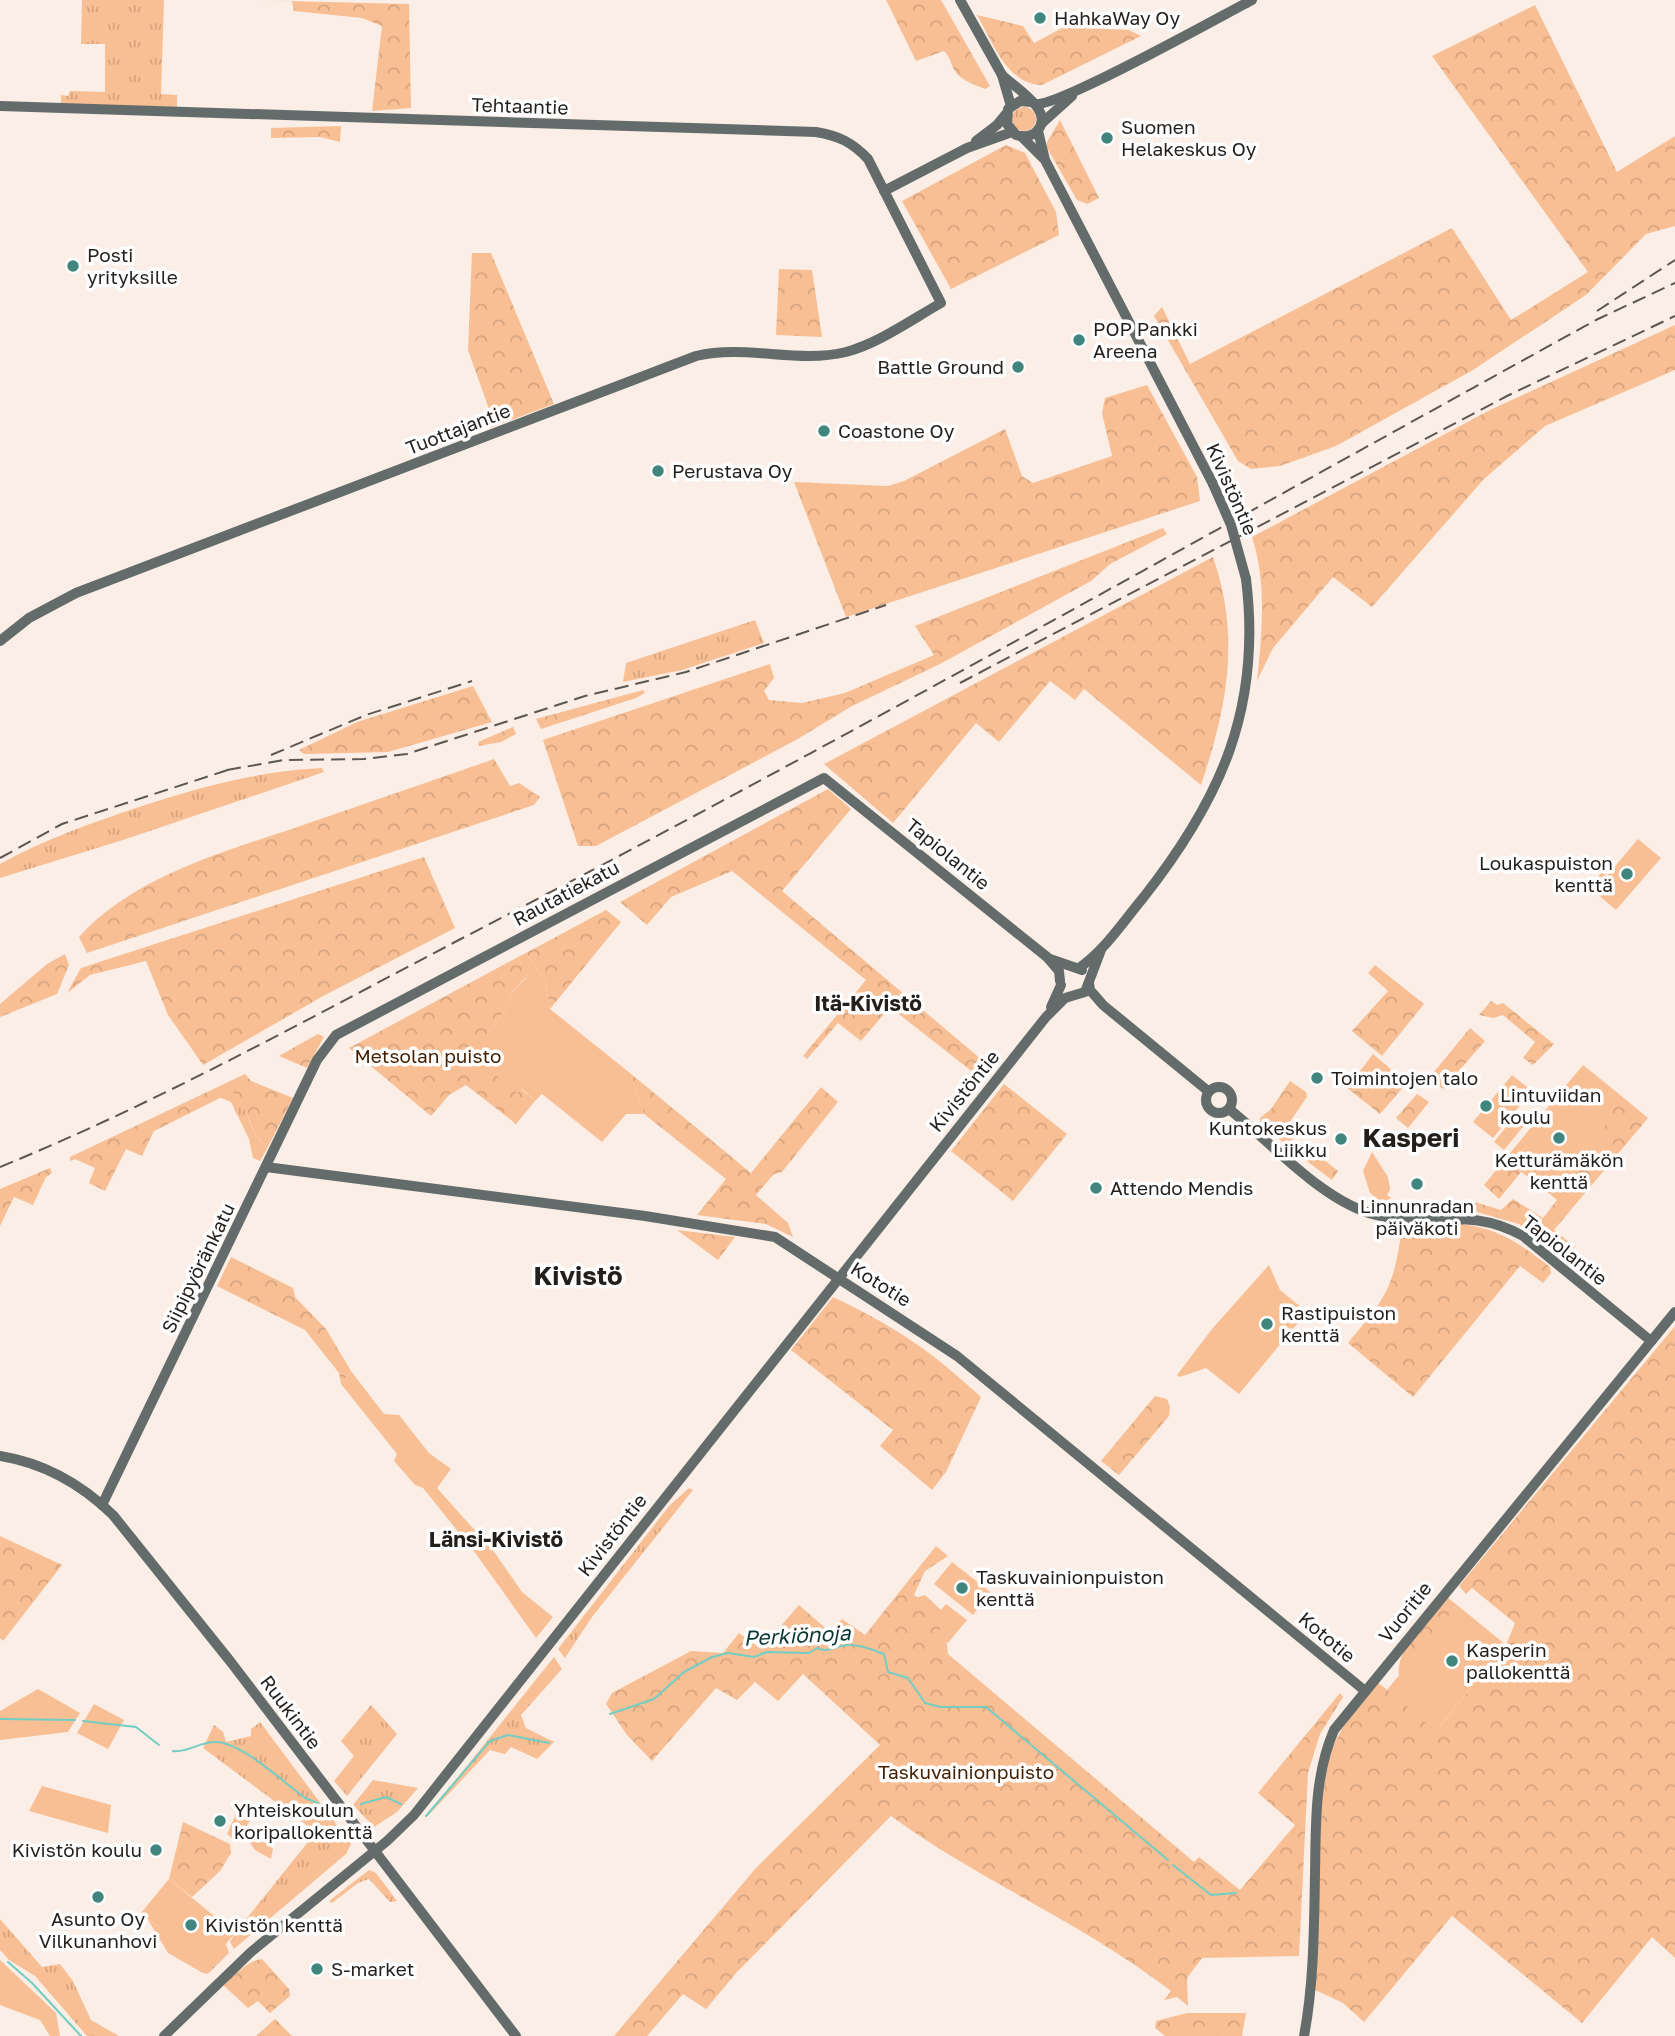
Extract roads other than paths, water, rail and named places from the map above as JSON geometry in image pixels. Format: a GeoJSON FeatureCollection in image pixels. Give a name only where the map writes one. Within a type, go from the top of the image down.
{"type":"FeatureCollection","features":[{"type":"Feature","properties":{"kind":"street"},"geometry":{"type":"LineString","coordinates":[[960,0],[1002,75],[1009,110],[1007,124],[1017,134]]}},
{"type":"Feature","properties":{"kind":"street"},"geometry":{"type":"LineString","coordinates":[[884,191],[967,148],[997,125],[1020,101],[1045,104],[1079,90],[1252,0]]}},
{"type":"Feature","properties":{"kind":"street"},"geometry":{"type":"LineString","coordinates":[[1002,75],[1041,112],[1040,127]]}},
{"type":"Feature","properties":{"kind":"street"},"geometry":{"type":"LineString","coordinates":[[967,148],[1040,127],[1079,90]]}},
{"type":"Feature","properties":{"kind":"street","name":"Tehtaantie"},"geometry":{"type":"LineString","coordinates":[[0,106],[816,132],[837,136],[855,145],[868,159],[942,303]]}},
{"type":"Feature","properties":{"kind":"street","name":"Kivistöntie"},"geometry":{"type":"LineString","coordinates":[[1040,127],[1045,160],[1213,484],[1231,524],[1246,579],[1250,618],[1248,678],[1239,722],[1217,783],[1184,844],[1101,950],[1077,968]]}},
{"type":"Feature","properties":{"kind":"street","name":"Kivistöntie"},"geometry":{"type":"LineString","coordinates":[[1017,134],[1045,160]]}},
{"type":"Feature","properties":{"kind":"street","name":"Tuottajantie"},"geometry":{"type":"LineString","coordinates":[[0,641],[29,618],[76,593],[696,356],[730,352],[826,355],[845,352],[942,303]]}},
{"type":"Feature","properties":{"kind":"street","name":"Rautatiekatu"},"geometry":{"type":"LineString","coordinates":[[325,1046],[336,1035],[586,902],[821,778],[827,779]]}},
{"type":"Feature","properties":{"kind":"street","name":"Tapiolantie"},"geometry":{"type":"LineString","coordinates":[[827,779],[1047,957],[1059,971],[1060,983]]}},
{"type":"Feature","properties":{"kind":"street","name":"Kivistöntie"},"geometry":{"type":"LineString","coordinates":[[1089,981],[1101,950]]}},
{"type":"Feature","properties":{"kind":"street","name":"Tapiolantie"},"geometry":{"type":"LineString","coordinates":[[1047,957],[1077,968]]}},
{"type":"Feature","properties":{"kind":"street"},"geometry":{"type":"LineString","coordinates":[[1103,1005],[1065,993],[1060,983],[1067,970],[1077,968],[1089,981],[1103,1005],[1208,1091]]}},
{"type":"Feature","properties":{"kind":"street"},"geometry":{"type":"LineString","coordinates":[[1075,996],[1085,992],[1089,981]]}},
{"type":"Feature","properties":{"kind":"street","name":"Kivistöntie"},"geometry":{"type":"LineString","coordinates":[[1046,1017],[1060,983]]}},
{"type":"Feature","properties":{"kind":"street","name":"Kivistöntie"},"geometry":{"type":"LineString","coordinates":[[164,2036],[243,1959],[400,1830],[429,1797],[1046,1017],[1065,998],[1075,996]]}},
{"type":"Feature","properties":{"kind":"street","name":"Siipipyöränkatu"},"geometry":{"type":"LineString","coordinates":[[102,1505],[325,1046]]}},
{"type":"Feature","properties":{"kind":"street"},"geometry":{"type":"LineString","coordinates":[[1218,1086],[1227,1088],[1232,1097],[1229,1109],[1221,1113],[1212,1111],[1206,1104],[1208,1091],[1218,1086]]}},
{"type":"Feature","properties":{"kind":"street","name":"Tapiolantie"},"geometry":{"type":"LineString","coordinates":[[1229,1109],[1330,1193],[1357,1209],[1397,1219],[1476,1218],[1496,1223],[1517,1233],[1651,1341]]}},
{"type":"Feature","properties":{"kind":"street","name":"Kototie"},"geometry":{"type":"LineString","coordinates":[[266,1167],[748,1230],[789,1244],[913,1325],[979,1373],[1364,1690]]}},
{"type":"Feature","properties":{"kind":"street","name":"Vuoritie"},"geometry":{"type":"LineString","coordinates":[[1304,2036],[1310,1992],[1320,1773],[1334,1730],[1675,1312]]}},
{"type":"Feature","properties":{"kind":"street","name":"Ruukintie"},"geometry":{"type":"LineString","coordinates":[[0,1456],[35,1463],[80,1488],[102,1505],[155,1564],[516,2036]]}},
{"type":"Feature","properties":{"kind":"waterway","name":"Perkiönoja"},"geometry":{"type":"LineString","coordinates":[[610,1714],[654,1699],[684,1672],[712,1657],[728,1653],[754,1657],[767,1652],[809,1653],[817,1648],[826,1650],[845,1645],[863,1647],[884,1654],[888,1672],[908,1678],[925,1703],[940,1707],[986,1707],[1168,1860]]}},
{"type":"Feature","properties":{"kind":"waterway","name":"Perkiönoja"},"geometry":{"type":"LineString","coordinates":[[0,1719],[75,1720]]}},
{"type":"Feature","properties":{"kind":"waterway","name":"Perkiönoja"},"geometry":{"type":"LineString","coordinates":[[83,1721],[136,1727],[159,1745]]}},
{"type":"Feature","properties":{"kind":"waterway","name":"Perkiönoja"},"geometry":{"type":"LineString","coordinates":[[426,1816],[490,1741],[508,1735],[549,1743]]}},
{"type":"Feature","properties":{"kind":"waterway","name":"Perkiönoja"},"geometry":{"type":"LineString","coordinates":[[173,1751],[210,1742],[227,1744],[250,1756],[305,1798],[318,1803]]}},
{"type":"Feature","properties":{"kind":"waterway","name":"Perkiönoja"},"geometry":{"type":"LineString","coordinates":[[361,1804],[386,1797],[401,1804]]}},
{"type":"Feature","properties":{"kind":"waterway","name":"Perkiönoja"},"geometry":{"type":"LineString","coordinates":[[1173,1865],[1211,1895],[1236,1893]]}},
{"type":"Feature","properties":{"kind":"waterway"},"geometry":{"type":"LineString","coordinates":[[8,1962],[32,1983],[81,2036]]}},
{"type":"Feature","properties":{"kind":"railway"},"geometry":{"type":"LineString","coordinates":[[1597,311],[1675,260]]}},
{"type":"Feature","properties":{"kind":"railway"},"geometry":{"type":"LineString","coordinates":[[0,1167],[192,1079],[643,843],[1598,319],[1675,283]]}},
{"type":"Feature","properties":{"kind":"railway"},"geometry":{"type":"LineString","coordinates":[[960,683],[1507,396],[1675,316]]}},
{"type":"Feature","properties":{"kind":"railway"},"geometry":{"type":"LineString","coordinates":[[227,770],[284,760],[364,759],[407,754],[585,696],[686,672],[886,605]]}},
{"type":"Feature","properties":{"kind":"railway"},"geometry":{"type":"LineString","coordinates":[[271,755],[366,715],[472,681]]}},
{"type":"Feature","properties":{"kind":"railway"},"geometry":{"type":"LineString","coordinates":[[0,858],[62,824],[234,768]]}},
{"type":"Feature","properties":{"kind":"place","name":"HahkaWay Oy"},"geometry":{"type":"Point","coordinates":[1040,18]}},
{"type":"Feature","properties":{"kind":"place","name":"Suomen Helakeskus Oy"},"geometry":{"type":"Point","coordinates":[1107,138]}},
{"type":"Feature","properties":{"kind":"place","name":"Posti yrityksille"},"geometry":{"type":"Point","coordinates":[73,266]}},
{"type":"Feature","properties":{"kind":"place","name":"POP Pankki Areena"},"geometry":{"type":"Point","coordinates":[1079,340]}},
{"type":"Feature","properties":{"kind":"place","name":"Battle Ground"},"geometry":{"type":"Point","coordinates":[1018,367]}},
{"type":"Feature","properties":{"kind":"place","name":"Coastone Oy"},"geometry":{"type":"Point","coordinates":[824,431]}},
{"type":"Feature","properties":{"kind":"place","name":"Perustava Oy"},"geometry":{"type":"Point","coordinates":[658,471]}},
{"type":"Feature","properties":{"kind":"place","name":"Loukaspuiston kenttä"},"geometry":{"type":"Point","coordinates":[1627,874]}},
{"type":"Feature","properties":{"kind":"place","name":"Toimintojen talo"},"geometry":{"type":"Point","coordinates":[1317,1078]}},
{"type":"Feature","properties":{"kind":"place","name":"Lintuviidan koulu"},"geometry":{"type":"Point","coordinates":[1486,1106]}},
{"type":"Feature","properties":{"kind":"place","name":"Ketturämäkön kenttä"},"geometry":{"type":"Point","coordinates":[1559,1138]}},
{"type":"Feature","properties":{"kind":"place","name":"Kuntokeskus Liikku"},"geometry":{"type":"Point","coordinates":[1341,1139]}},
{"type":"Feature","properties":{"kind":"place","name":"Linnunradan päiväkoti"},"geometry":{"type":"Point","coordinates":[1417,1184]}},
{"type":"Feature","properties":{"kind":"place","name":"Attendo Mendis"},"geometry":{"type":"Point","coordinates":[1096,1188]}},
{"type":"Feature","properties":{"kind":"place","name":"Rastipuiston kenttä"},"geometry":{"type":"Point","coordinates":[1267,1324]}},
{"type":"Feature","properties":{"kind":"place","name":"Taskuvainionpuiston kenttä"},"geometry":{"type":"Point","coordinates":[962,1588]}},
{"type":"Feature","properties":{"kind":"place","name":"Kasperin pallokenttä"},"geometry":{"type":"Point","coordinates":[1452,1661]}},
{"type":"Feature","properties":{"kind":"place","name":"Yhteiskoulun koripallokenttä"},"geometry":{"type":"Point","coordinates":[220,1821]}},
{"type":"Feature","properties":{"kind":"place","name":"Kivistön koulu"},"geometry":{"type":"Point","coordinates":[156,1850]}},
{"type":"Feature","properties":{"kind":"place","name":"Asunto Oy Vilkunanhovi"},"geometry":{"type":"Point","coordinates":[98,1897]}},
{"type":"Feature","properties":{"kind":"place","name":"Kivistön kenttä"},"geometry":{"type":"Point","coordinates":[191,1925]}},
{"type":"Feature","properties":{"kind":"place","name":"S-market"},"geometry":{"type":"Point","coordinates":[317,1969]}},
{"type":"Feature","properties":{"kind":"district","name":"Itä-Kivistö"},"geometry":{"type":"Point","coordinates":[868,1004]}},
{"type":"Feature","properties":{"kind":"district","name":"Kasperi"},"geometry":{"type":"Point","coordinates":[1411,1138]}},
{"type":"Feature","properties":{"kind":"district","name":"Kivistö"},"geometry":{"type":"Point","coordinates":[578,1276]}},
{"type":"Feature","properties":{"kind":"district","name":"Länsi-Kivistö"},"geometry":{"type":"Point","coordinates":[496,1540]}},
{"type":"Feature","properties":{"kind":"park label","name":"Metsolan puisto"},"geometry":{"type":"Point","coordinates":[428,1056]}},
{"type":"Feature","properties":{"kind":"park label","name":"Taskuvainionpuisto"},"geometry":{"type":"Point","coordinates":[966,1772]}}]}
